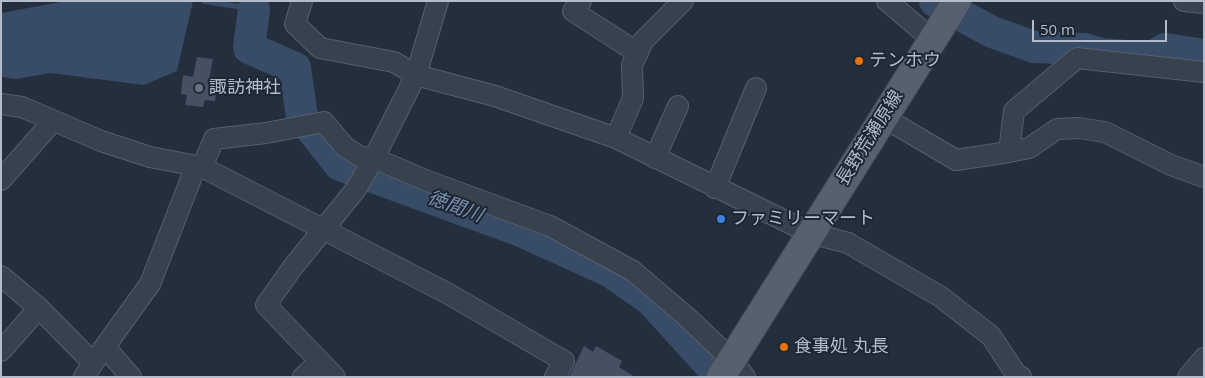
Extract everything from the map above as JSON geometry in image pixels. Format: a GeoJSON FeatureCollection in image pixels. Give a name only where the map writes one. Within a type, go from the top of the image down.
{"type":"FeatureCollection","features":[{"type":"Feature","properties":{"kind":"main road","name":"長野荒瀬原線"},"geometry":{"type":"LineString","coordinates":[[732,369],[810,233],[957,1]]}},
{"type":"Feature","properties":{"kind":"street"},"geometry":{"type":"LineString","coordinates":[[302,1],[295,24],[320,48],[394,62],[416,75],[495,96],[616,138],[810,233],[848,243],[941,296],[990,336],[1016,374],[1021,377]]}},
{"type":"Feature","properties":{"kind":"street"},"geometry":{"type":"LineString","coordinates":[[335,377],[266,305],[322,230],[356,189],[372,161],[416,75],[438,1]]}},
{"type":"Feature","properties":{"kind":"street"},"geometry":{"type":"LineString","coordinates":[[581,1],[573,12],[638,53]]}},
{"type":"Feature","properties":{"kind":"street"},"geometry":{"type":"LineString","coordinates":[[616,138],[633,98],[632,65],[643,42],[683,1]]}},
{"type":"Feature","properties":{"kind":"street"},"geometry":{"type":"LineString","coordinates":[[887,1],[936,35]]}},
{"type":"Feature","properties":{"kind":"street"},"geometry":{"type":"LineString","coordinates":[[1184,1],[1204,3]]}},
{"type":"Feature","properties":{"kind":"street"},"geometry":{"type":"LineString","coordinates":[[1009,152],[1014,111],[1077,58],[1204,72]]}},
{"type":"Feature","properties":{"kind":"street"},"geometry":{"type":"LineString","coordinates":[[715,188],[756,88]]}},
{"type":"Feature","properties":{"kind":"street"},"geometry":{"type":"LineString","coordinates":[[1,104],[22,107],[52,121],[150,158],[199,166],[447,293],[564,361],[554,377]]}},
{"type":"Feature","properties":{"kind":"street"},"geometry":{"type":"LineString","coordinates":[[655,158],[678,106]]}},
{"type":"Feature","properties":{"kind":"street"},"geometry":{"type":"LineString","coordinates":[[883,117],[956,160],[1029,148],[1057,129],[1079,128],[1105,132],[1171,165],[1204,178]]}},
{"type":"Feature","properties":{"kind":"street"},"geometry":{"type":"LineString","coordinates":[[1,180],[52,121]]}},
{"type":"Feature","properties":{"kind":"street"},"geometry":{"type":"LineString","coordinates":[[94,362],[150,284],[199,166],[214,139],[324,122],[344,147],[361,157],[550,226],[633,271],[688,318],[732,369]]}},
{"type":"Feature","properties":{"kind":"street"},"geometry":{"type":"LineString","coordinates":[[1,276],[38,308],[94,362],[131,377]]}},
{"type":"Feature","properties":{"kind":"street"},"geometry":{"type":"LineString","coordinates":[[1,351],[38,308]]}},
{"type":"Feature","properties":{"kind":"street"},"geometry":{"type":"LineString","coordinates":[[1188,377],[1204,358]]}},
{"type":"Feature","properties":{"kind":"street"},"geometry":{"type":"LineString","coordinates":[[303,377],[319,362]]}},
{"type":"Feature","properties":{"kind":"water"},"geometry":{"type":"Polygon","coordinates":[[[66,1],[193,1],[177,71],[144,85],[50,73],[16,79],[1,77],[1,13],[66,1]]]}},
{"type":"Feature","properties":{"kind":"building"},"geometry":{"type":"Polygon","coordinates":[[[197,57],[213,59],[209,80],[218,81],[215,101],[205,100],[203,107],[185,105],[187,95],[181,94],[183,75],[193,77],[197,57]]]}},
{"type":"Feature","properties":{"kind":"building"},"geometry":{"type":"Polygon","coordinates":[[[584,346],[593,352],[596,346],[622,361],[619,367],[635,377],[569,377],[584,346]]]}},
{"type":"Feature","properties":{"kind":"waterway"},"geometry":{"type":"LineString","coordinates":[[204,1],[254,9]]}},
{"type":"Feature","properties":{"kind":"waterway"},"geometry":{"type":"LineString","coordinates":[[935,1],[992,32],[1034,47],[1085,49],[1101,54],[1150,58],[1165,49],[1204,55]]}},
{"type":"Feature","properties":{"kind":"waterway","name":"徳間川"},"geometry":{"type":"LineString","coordinates":[[254,9],[249,48],[295,68],[302,117],[340,165],[521,231],[611,272],[650,299],[721,377]]}},
{"type":"Feature","properties":{"kind":"place","name":"テンホウ"},"geometry":{"type":"Point","coordinates":[859,61]}},
{"type":"Feature","properties":{"kind":"place","name":"諏訪神社"},"geometry":{"type":"Point","coordinates":[199,88]}},
{"type":"Feature","properties":{"kind":"place","name":"ファミリーマート"},"geometry":{"type":"Point","coordinates":[721,219]}},
{"type":"Feature","properties":{"kind":"place","name":"食事処 丸長"},"geometry":{"type":"Point","coordinates":[784,347]}}]}
